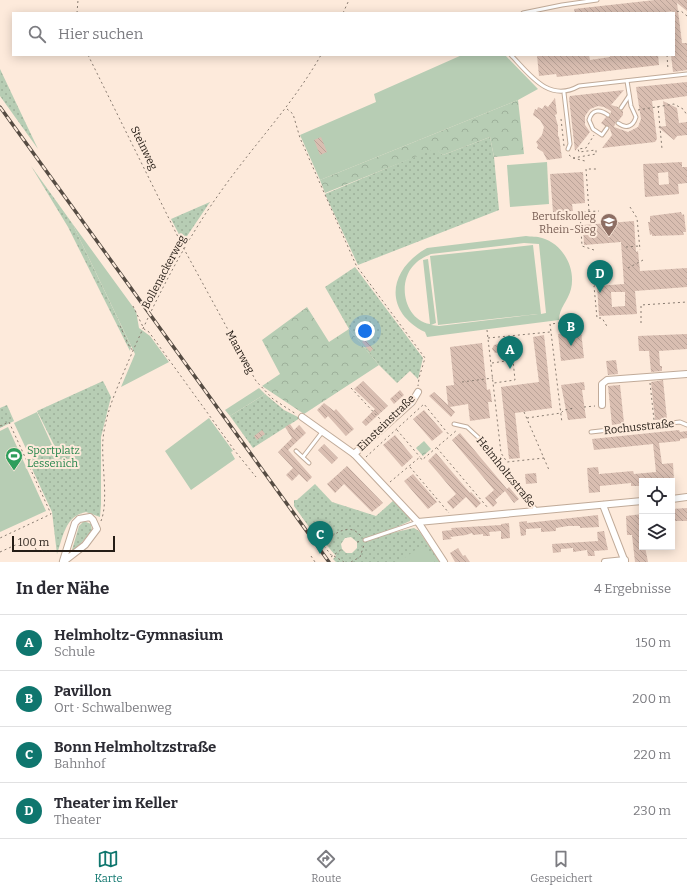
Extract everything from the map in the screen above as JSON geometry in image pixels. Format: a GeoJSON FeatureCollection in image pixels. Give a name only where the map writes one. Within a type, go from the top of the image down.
{"type":"FeatureCollection","features":[{"type":"Feature","properties":{"kind":"street"},"geometry":{"type":"LineString","coordinates":[[602,405],[602,384],[607,380],[687,374]]}},
{"type":"Feature","properties":{"kind":"street","name":"Einsteinstraße"},"geometry":{"type":"LineString","coordinates":[[356,452],[412,402],[418,392]]}},
{"type":"Feature","properties":{"kind":"street"},"geometry":{"type":"LineString","coordinates":[[302,417],[356,452],[418,522],[444,562]]}},
{"type":"Feature","properties":{"kind":"street"},"geometry":{"type":"LineString","coordinates":[[675,499],[687,497]]}},
{"type":"Feature","properties":{"kind":"street","name":"Helmholtzstraße"},"geometry":{"type":"LineString","coordinates":[[418,522],[639,501]]}},
{"type":"Feature","properties":{"kind":"street"},"geometry":{"type":"LineString","coordinates":[[603,505],[625,561],[605,562]]}},
{"type":"Feature","properties":{"kind":"street"},"geometry":{"type":"LineString","coordinates":[[90,517],[97,529],[86,545],[63,562],[75,523],[79,518],[90,517]]}},
{"type":"Feature","properties":{"kind":"lane"},"geometry":{"type":"LineString","coordinates":[[527,12],[562,4],[597,0]]}},
{"type":"Feature","properties":{"kind":"lane"},"geometry":{"type":"LineString","coordinates":[[512,56],[539,83],[549,90],[564,93],[579,86],[687,74]]}},
{"type":"Feature","properties":{"kind":"lane"},"geometry":{"type":"LineString","coordinates":[[618,122],[626,127],[631,126],[635,122],[636,117],[631,106],[627,81]]}},
{"type":"Feature","properties":{"kind":"lane"},"geometry":{"type":"LineString","coordinates":[[564,93],[570,144],[568,149]]}},
{"type":"Feature","properties":{"kind":"lane"},"geometry":{"type":"LineString","coordinates":[[621,108],[629,96]]}},
{"type":"Feature","properties":{"kind":"lane"},"geometry":{"type":"LineString","coordinates":[[607,128],[602,135],[592,129],[589,124],[590,116],[594,112],[599,110],[608,115]]}},
{"type":"Feature","properties":{"kind":"lane","name":"Rochusstraße"},"geometry":{"type":"LineString","coordinates":[[591,432],[680,422],[687,425]]}},
{"type":"Feature","properties":{"kind":"lane","name":"Helmholtzstraße"},"geometry":{"type":"LineString","coordinates":[[454,424],[467,427],[479,438],[537,511]]}},
{"type":"Feature","properties":{"kind":"lane"},"geometry":{"type":"LineString","coordinates":[[303,457],[323,431]]}},
{"type":"Feature","properties":{"kind":"lane"},"geometry":{"type":"LineString","coordinates":[[296,451],[309,463]]}},
{"type":"Feature","properties":{"kind":"lane"},"geometry":{"type":"LineString","coordinates":[[365,540],[418,522]]}},
{"type":"Feature","properties":{"kind":"path"},"geometry":{"type":"LineString","coordinates":[[77,12],[78,0]]}},
{"type":"Feature","properties":{"kind":"path"},"geometry":{"type":"LineString","coordinates":[[343,12],[349,0]]}},
{"type":"Feature","properties":{"kind":"path"},"geometry":{"type":"LineString","coordinates":[[674,12],[681,11],[687,16]]}},
{"type":"Feature","properties":{"kind":"path","name":"Steinweg"},"geometry":{"type":"LineString","coordinates":[[88,56],[184,249]]}},
{"type":"Feature","properties":{"kind":"path","name":"Bollenackerweg"},"geometry":{"type":"LineString","coordinates":[[97,529],[102,518],[104,502],[103,440],[106,420],[133,350],[184,249],[224,187],[286,109],[320,56]]}},
{"type":"Feature","properties":{"kind":"path"},"geometry":{"type":"LineString","coordinates":[[666,56],[669,76]]}},
{"type":"Feature","properties":{"kind":"path"},"geometry":{"type":"LineString","coordinates":[[634,110],[654,108],[658,105],[674,104],[683,109],[687,115]]}},
{"type":"Feature","properties":{"kind":"path"},"geometry":{"type":"LineString","coordinates":[[658,105],[662,149]]}},
{"type":"Feature","properties":{"kind":"path"},"geometry":{"type":"LineString","coordinates":[[286,109],[293,114],[300,138],[356,265],[425,358],[419,378],[418,392]]}},
{"type":"Feature","properties":{"kind":"path"},"geometry":{"type":"LineString","coordinates":[[578,152],[578,149],[586,148],[597,132]]}},
{"type":"Feature","properties":{"kind":"path"},"geometry":{"type":"LineString","coordinates":[[573,158],[596,154],[596,150],[578,152]]}},
{"type":"Feature","properties":{"kind":"path"},"geometry":{"type":"LineString","coordinates":[[578,152],[579,157]]}},
{"type":"Feature","properties":{"kind":"path"},"geometry":{"type":"LineString","coordinates":[[589,212],[586,169],[596,169]]}},
{"type":"Feature","properties":{"kind":"path"},"geometry":{"type":"LineString","coordinates":[[630,207],[637,218],[640,250]]}},
{"type":"Feature","properties":{"kind":"path"},"geometry":{"type":"LineString","coordinates":[[594,250],[582,246],[580,212],[599,211]]}},
{"type":"Feature","properties":{"kind":"path"},"geometry":{"type":"LineString","coordinates":[[626,247],[640,246]]}},
{"type":"Feature","properties":{"kind":"path","name":"Maarweg"},"geometry":{"type":"LineString","coordinates":[[184,249],[256,381],[274,399],[302,417]]}},
{"type":"Feature","properties":{"kind":"path"},"geometry":{"type":"LineString","coordinates":[[628,268],[645,259]]}},
{"type":"Feature","properties":{"kind":"path"},"geometry":{"type":"LineString","coordinates":[[603,280],[594,286],[596,318],[602,318],[608,328]]}},
{"type":"Feature","properties":{"kind":"path"},"geometry":{"type":"LineString","coordinates":[[641,323],[641,305],[687,302]]}},
{"type":"Feature","properties":{"kind":"path"},"geometry":{"type":"LineString","coordinates":[[133,306],[144,328],[149,332],[235,451],[241,456],[256,477]]}},
{"type":"Feature","properties":{"kind":"path"},"geometry":{"type":"LineString","coordinates":[[560,323],[550,324],[562,423]]}},
{"type":"Feature","properties":{"kind":"path"},"geometry":{"type":"LineString","coordinates":[[120,326],[130,348],[133,350]]}},
{"type":"Feature","properties":{"kind":"path"},"geometry":{"type":"LineString","coordinates":[[487,330],[501,453],[507,462],[544,458]]}},
{"type":"Feature","properties":{"kind":"path"},"geometry":{"type":"LineString","coordinates":[[488,338],[551,332]]}},
{"type":"Feature","properties":{"kind":"path"},"geometry":{"type":"LineString","coordinates":[[491,363],[513,360],[514,367],[515,380],[493,383]]}},
{"type":"Feature","properties":{"kind":"path"},"geometry":{"type":"LineString","coordinates":[[649,376],[654,420]]}},
{"type":"Feature","properties":{"kind":"path"},"geometry":{"type":"LineString","coordinates":[[462,382],[493,378]]}},
{"type":"Feature","properties":{"kind":"path"},"geometry":{"type":"LineString","coordinates":[[351,388],[382,422]]}},
{"type":"Feature","properties":{"kind":"path"},"geometry":{"type":"LineString","coordinates":[[356,452],[364,458],[424,404],[450,436]]}},
{"type":"Feature","properties":{"kind":"path"},"geometry":{"type":"LineString","coordinates":[[584,407],[592,406]]}},
{"type":"Feature","properties":{"kind":"path"},"geometry":{"type":"LineString","coordinates":[[526,418],[561,413],[564,410],[574,408]]}},
{"type":"Feature","properties":{"kind":"path"},"geometry":{"type":"LineString","coordinates":[[524,412],[549,470]]}},
{"type":"Feature","properties":{"kind":"path"},"geometry":{"type":"LineString","coordinates":[[0,426],[9,422],[51,514],[0,538]]}},
{"type":"Feature","properties":{"kind":"path"},"geometry":{"type":"LineString","coordinates":[[396,429],[422,460],[462,425]]}},
{"type":"Feature","properties":{"kind":"path"},"geometry":{"type":"LineString","coordinates":[[437,447],[493,514]]}},
{"type":"Feature","properties":{"kind":"path"},"geometry":{"type":"LineString","coordinates":[[385,486],[420,457]]}},
{"type":"Feature","properties":{"kind":"path"},"geometry":{"type":"LineString","coordinates":[[410,466],[454,518]]}},
{"type":"Feature","properties":{"kind":"path"},"geometry":{"type":"LineString","coordinates":[[324,542],[343,530],[349,529],[357,532],[364,540],[363,551],[360,557],[351,562]]}},
{"type":"Feature","properties":{"kind":"path"},"geometry":{"type":"LineString","coordinates":[[0,552],[31,538],[37,552]]}},
{"type":"Feature","properties":{"kind":"path"},"geometry":{"type":"LineString","coordinates":[[324,546],[332,556],[344,562]]}},
{"type":"Feature","properties":{"kind":"path"},"geometry":{"type":"LineString","coordinates":[[332,556],[342,550]]}},
{"type":"Feature","properties":{"kind":"path"},"geometry":{"type":"LineString","coordinates":[[311,556],[315,562]]}},
{"type":"Feature","properties":{"kind":"green space"},"geometry":{"type":"Polygon","coordinates":[[[460,56],[506,56],[538,89],[518,100],[320,180],[300,135],[376,102],[374,94],[460,56]]]}},
{"type":"Feature","properties":{"kind":"green space"},"geometry":{"type":"Polygon","coordinates":[[[0,69],[38,149],[0,96],[0,69]]]}},
{"type":"Feature","properties":{"kind":"green space"},"geometry":{"type":"Polygon","coordinates":[[[518,100],[524,154],[494,157],[490,137],[443,155],[435,149],[325,193],[320,180],[518,100]]]}},
{"type":"Feature","properties":{"kind":"green space"},"geometry":{"type":"Polygon","coordinates":[[[490,137],[494,157],[499,210],[358,265],[325,194],[435,148],[443,155],[490,137]]]}},
{"type":"Feature","properties":{"kind":"green space"},"geometry":{"type":"Polygon","coordinates":[[[547,162],[549,204],[510,207],[507,165],[547,162]]]}},
{"type":"Feature","properties":{"kind":"green space"},"geometry":{"type":"Polygon","coordinates":[[[31,166],[72,223],[131,346],[130,351],[68,227],[31,166]]]}},
{"type":"Feature","properties":{"kind":"green space"},"geometry":{"type":"Polygon","coordinates":[[[210,202],[183,242],[171,219],[210,202]]]}},
{"type":"Feature","properties":{"kind":"green space"},"geometry":{"type":"Polygon","coordinates":[[[72,223],[136,311],[139,328],[150,336],[169,362],[121,387],[135,354],[72,223]]]}},
{"type":"Feature","properties":{"kind":"green space"},"geometry":{"type":"Polygon","coordinates":[[[526,236],[540,237],[549,241],[562,251],[570,265],[572,273],[571,289],[560,312],[559,320],[427,337],[425,332],[411,323],[402,313],[397,302],[396,290],[398,279],[404,267],[414,257],[427,248],[526,236]],[[524,243],[431,254],[426,256],[413,266],[408,273],[405,282],[406,300],[409,309],[421,321],[430,324],[423,260],[428,259],[436,323],[431,325],[439,326],[538,314],[438,325],[430,256],[533,245],[541,314],[546,313],[539,244],[524,243]]]}},
{"type":"Feature","properties":{"kind":"green space"},"geometry":{"type":"Polygon","coordinates":[[[178,245],[180,251],[169,272],[165,270],[178,245]]]}},
{"type":"Feature","properties":{"kind":"green space"},"geometry":{"type":"Polygon","coordinates":[[[355,267],[423,358],[418,379],[410,371],[397,383],[379,365],[349,329],[325,287],[355,267]]]}},
{"type":"Feature","properties":{"kind":"green space"},"geometry":{"type":"Polygon","coordinates":[[[307,307],[329,342],[349,329],[379,365],[304,414],[262,386],[280,374],[262,340],[307,307]]]}},
{"type":"Feature","properties":{"kind":"green space"},"geometry":{"type":"Polygon","coordinates":[[[103,381],[111,397],[101,437],[100,517],[86,512],[73,518],[63,534],[57,554],[52,512],[28,460],[55,447],[37,411],[103,381]]]}},
{"type":"Feature","properties":{"kind":"green space"},"geometry":{"type":"Polygon","coordinates":[[[259,388],[265,394],[230,416],[225,410],[259,388]]]}},
{"type":"Feature","properties":{"kind":"green space"},"geometry":{"type":"Polygon","coordinates":[[[265,394],[284,410],[300,418],[253,448],[230,416],[265,394]]]}},
{"type":"Feature","properties":{"kind":"green space"},"geometry":{"type":"Polygon","coordinates":[[[7,405],[14,421],[0,428],[0,408],[7,405]]]}},
{"type":"Feature","properties":{"kind":"green space"},"geometry":{"type":"Polygon","coordinates":[[[37,412],[52,445],[29,455],[14,423],[37,412]]]}},
{"type":"Feature","properties":{"kind":"green space"},"geometry":{"type":"Polygon","coordinates":[[[209,418],[233,451],[231,452],[235,459],[191,490],[165,451],[209,418]]]}},
{"type":"Feature","properties":{"kind":"green space","name":"Sportplatz Lessenich"},"geometry":{"type":"Polygon","coordinates":[[[8,427],[46,511],[0,532],[0,431],[8,427]]]}},
{"type":"Feature","properties":{"kind":"green space"},"geometry":{"type":"Polygon","coordinates":[[[424,441],[431,449],[423,456],[416,448],[424,441]]]}},
{"type":"Feature","properties":{"kind":"green space"},"geometry":{"type":"Polygon","coordinates":[[[315,484],[332,502],[376,516],[394,500],[410,518],[410,521],[390,530],[391,533],[414,528],[419,531],[440,562],[336,562],[333,559],[336,556],[316,533],[314,534],[294,506],[294,500],[297,500],[315,484]],[[351,537],[345,538],[341,544],[342,549],[346,553],[352,553],[357,548],[357,542],[351,537]]]}},
{"type":"Feature","properties":{"kind":"green space"},"geometry":{"type":"Polygon","coordinates":[[[84,521],[91,524],[92,531],[74,551],[72,550],[79,526],[84,521]]]}},
{"type":"Feature","properties":{"kind":"green space"},"geometry":{"type":"Polygon","coordinates":[[[422,545],[435,562],[399,562],[422,545]]]}},
{"type":"Feature","properties":{"kind":"building"},"geometry":{"type":"Polygon","coordinates":[[[655,0],[687,0],[687,11],[677,3],[682,43],[687,43],[687,70],[673,72],[671,56],[675,56],[674,11],[575,12],[574,9],[655,0]]]}},
{"type":"Feature","properties":{"kind":"building"},"geometry":{"type":"Polygon","coordinates":[[[537,56],[589,56],[590,60],[610,56],[658,56],[659,65],[557,77],[556,74],[539,76],[537,56]]]}},
{"type":"Feature","properties":{"kind":"building"},"geometry":{"type":"Polygon","coordinates":[[[687,82],[687,96],[652,101],[657,139],[655,142],[602,148],[612,135],[609,126],[605,126],[601,123],[606,117],[610,117],[611,111],[604,107],[598,106],[590,109],[585,116],[585,125],[590,132],[575,151],[570,96],[624,90],[611,105],[618,107],[619,110],[623,111],[623,115],[616,121],[614,127],[628,132],[638,127],[641,119],[636,87],[687,82]]]}},
{"type":"Feature","properties":{"kind":"building"},"geometry":{"type":"Polygon","coordinates":[[[555,98],[557,114],[555,115],[562,158],[547,160],[543,152],[537,148],[538,145],[536,142],[542,135],[544,127],[540,120],[533,115],[535,109],[537,110],[538,107],[542,109],[545,105],[548,107],[555,98]]]}},
{"type":"Feature","properties":{"kind":"building"},"geometry":{"type":"Polygon","coordinates":[[[663,101],[677,108],[679,123],[687,122],[687,135],[677,136],[674,140],[658,127],[666,126],[663,101]]]}},
{"type":"Feature","properties":{"kind":"building"},"geometry":{"type":"Polygon","coordinates":[[[321,137],[327,152],[320,155],[314,140],[321,137]]]}},
{"type":"Feature","properties":{"kind":"building"},"geometry":{"type":"Polygon","coordinates":[[[682,162],[682,167],[687,167],[687,183],[678,184],[679,194],[645,197],[643,164],[682,162]],[[668,172],[658,173],[659,185],[669,184],[668,172]]]}},
{"type":"Feature","properties":{"kind":"building"},"geometry":{"type":"Polygon","coordinates":[[[583,172],[585,203],[572,204],[573,211],[553,212],[550,174],[583,172]]]}},
{"type":"Feature","properties":{"kind":"building"},"geometry":{"type":"Polygon","coordinates":[[[681,212],[682,215],[684,214],[686,232],[683,232],[684,235],[650,235],[648,222],[650,222],[650,216],[681,212]]]}},
{"type":"Feature","properties":{"kind":"building"},"geometry":{"type":"Polygon","coordinates":[[[634,221],[636,252],[638,251],[640,271],[687,268],[687,287],[635,291],[637,314],[599,316],[597,286],[624,284],[621,242],[584,245],[583,225],[634,221]],[[611,292],[612,307],[625,306],[625,292],[611,292]]]}},
{"type":"Feature","properties":{"kind":"building"},"geometry":{"type":"Polygon","coordinates":[[[581,331],[584,358],[561,361],[558,334],[581,331]]]}},
{"type":"Feature","properties":{"kind":"building"},"geometry":{"type":"Polygon","coordinates":[[[687,334],[687,349],[659,351],[660,366],[662,366],[662,371],[651,372],[649,351],[639,351],[638,336],[687,334]]]}},
{"type":"Feature","properties":{"kind":"building"},"geometry":{"type":"Polygon","coordinates":[[[544,335],[552,408],[515,413],[520,458],[509,459],[501,387],[539,382],[533,337],[544,335]]]}},
{"type":"Feature","properties":{"kind":"building"},"geometry":{"type":"Polygon","coordinates":[[[365,339],[373,349],[370,352],[362,342],[365,339]]]}},
{"type":"Feature","properties":{"kind":"building"},"geometry":{"type":"Polygon","coordinates":[[[482,343],[487,390],[490,389],[492,402],[488,402],[490,418],[470,421],[468,404],[450,407],[455,412],[451,417],[429,396],[434,392],[448,405],[446,386],[454,385],[450,347],[482,343]]]}},
{"type":"Feature","properties":{"kind":"building"},"geometry":{"type":"Polygon","coordinates":[[[498,344],[501,348],[499,352],[495,353],[492,349],[494,345],[498,344]]]}},
{"type":"Feature","properties":{"kind":"building"},"geometry":{"type":"Polygon","coordinates":[[[616,360],[618,374],[608,375],[606,361],[616,360]]]}},
{"type":"Feature","properties":{"kind":"building"},"geometry":{"type":"Polygon","coordinates":[[[663,380],[667,419],[655,420],[651,382],[663,380]]]}},
{"type":"Feature","properties":{"kind":"building"},"geometry":{"type":"Polygon","coordinates":[[[363,381],[388,406],[366,426],[362,422],[375,409],[354,389],[363,381]]]}},
{"type":"Feature","properties":{"kind":"building"},"geometry":{"type":"Polygon","coordinates":[[[584,382],[585,390],[582,390],[586,418],[568,420],[561,385],[584,382]]]}},
{"type":"Feature","properties":{"kind":"building"},"geometry":{"type":"Polygon","coordinates":[[[620,385],[624,423],[612,425],[608,386],[620,385]]]}},
{"type":"Feature","properties":{"kind":"building"},"geometry":{"type":"Polygon","coordinates":[[[400,390],[404,395],[394,404],[390,399],[400,390]]]}},
{"type":"Feature","properties":{"kind":"building"},"geometry":{"type":"Polygon","coordinates":[[[324,403],[334,411],[336,409],[354,429],[346,436],[328,416],[325,419],[317,410],[324,403]]]}},
{"type":"Feature","properties":{"kind":"building"},"geometry":{"type":"Polygon","coordinates":[[[424,410],[443,432],[432,441],[413,419],[424,410]]]}},
{"type":"Feature","properties":{"kind":"building"},"geometry":{"type":"Polygon","coordinates":[[[290,424],[294,430],[299,425],[306,433],[288,450],[312,477],[307,482],[299,474],[292,481],[286,475],[293,468],[278,452],[292,438],[285,427],[290,424]]]}},
{"type":"Feature","properties":{"kind":"building"},"geometry":{"type":"Polygon","coordinates":[[[262,430],[265,434],[257,440],[254,436],[262,430]]]}},
{"type":"Feature","properties":{"kind":"building"},"geometry":{"type":"Polygon","coordinates":[[[679,430],[680,432],[687,431],[687,438],[680,439],[680,441],[659,443],[662,464],[673,463],[674,478],[639,478],[639,486],[631,486],[631,483],[600,486],[600,492],[589,493],[587,468],[598,467],[599,474],[633,471],[634,474],[656,472],[653,444],[594,450],[592,439],[679,430]]]}},
{"type":"Feature","properties":{"kind":"building"},"geometry":{"type":"Polygon","coordinates":[[[460,433],[507,489],[509,487],[519,499],[514,503],[505,491],[495,500],[497,503],[493,507],[485,498],[494,490],[452,440],[460,433]]]}},
{"type":"Feature","properties":{"kind":"building"},"geometry":{"type":"Polygon","coordinates":[[[395,435],[413,457],[402,467],[383,445],[395,435]]]}},
{"type":"Feature","properties":{"kind":"building"},"geometry":{"type":"Polygon","coordinates":[[[324,444],[338,458],[332,464],[318,450],[324,444]]]}},
{"type":"Feature","properties":{"kind":"building"},"geometry":{"type":"Polygon","coordinates":[[[436,453],[470,493],[471,492],[481,503],[476,508],[466,497],[453,509],[447,502],[456,494],[428,461],[436,453]]]}},
{"type":"Feature","properties":{"kind":"building"},"geometry":{"type":"Polygon","coordinates":[[[347,466],[383,503],[372,512],[344,484],[335,493],[327,484],[347,466]]]}},
{"type":"Feature","properties":{"kind":"building"},"geometry":{"type":"Polygon","coordinates":[[[536,473],[537,483],[526,484],[525,474],[536,473]]]}},
{"type":"Feature","properties":{"kind":"building"},"geometry":{"type":"Polygon","coordinates":[[[413,474],[437,502],[428,509],[404,481],[413,474]]]}},
{"type":"Feature","properties":{"kind":"building"},"geometry":{"type":"Polygon","coordinates":[[[687,508],[687,521],[675,521],[675,509],[687,508]]]}},
{"type":"Feature","properties":{"kind":"building"},"geometry":{"type":"Polygon","coordinates":[[[639,514],[639,550],[646,550],[648,562],[635,562],[632,535],[627,535],[626,516],[639,514]]]}},
{"type":"Feature","properties":{"kind":"building"},"geometry":{"type":"Polygon","coordinates":[[[598,515],[599,527],[580,528],[580,526],[568,526],[556,528],[556,531],[541,532],[541,528],[526,529],[526,535],[521,536],[519,522],[527,521],[527,523],[598,515]]]}},
{"type":"Feature","properties":{"kind":"building"},"geometry":{"type":"Polygon","coordinates":[[[509,523],[510,538],[501,539],[501,531],[489,532],[490,536],[483,536],[483,534],[473,535],[472,533],[450,537],[452,539],[443,540],[442,531],[452,530],[451,528],[501,525],[509,523]]]}},
{"type":"Feature","properties":{"kind":"building"},"geometry":{"type":"Polygon","coordinates":[[[604,531],[608,550],[594,551],[595,556],[588,556],[587,550],[573,552],[573,548],[561,549],[561,552],[553,553],[552,544],[598,541],[597,532],[604,531]]]}},
{"type":"Feature","properties":{"kind":"building"},"geometry":{"type":"Polygon","coordinates":[[[458,548],[463,556],[465,555],[470,562],[455,562],[450,553],[458,548]]]}},
{"type":"Feature","properties":{"kind":"railway"},"geometry":{"type":"LineString","coordinates":[[0,107],[329,562]]}},
{"type":"Feature","properties":{"kind":"place","name":"Berufskolleg Rhein-Sieg"},"geometry":{"type":"Point","coordinates":[609,237]}},
{"type":"Feature","properties":{"kind":"place","name":"Theater im Keller"},"geometry":{"type":"Point","coordinates":[600,293]}},
{"type":"Feature","properties":{"kind":"place","name":"Pavillon"},"geometry":{"type":"Point","coordinates":[571,346]}},
{"type":"Feature","properties":{"kind":"place","name":"Helmholtz-Gymnasium"},"geometry":{"type":"Point","coordinates":[510,369]}},
{"type":"Feature","properties":{"kind":"place","name":"Sportplatz Lessenich"},"geometry":{"type":"Point","coordinates":[14,471]}},
{"type":"Feature","properties":{"kind":"place","name":"Bonn Helmholtzstraße"},"geometry":{"type":"Point","coordinates":[320,554]}}]}
